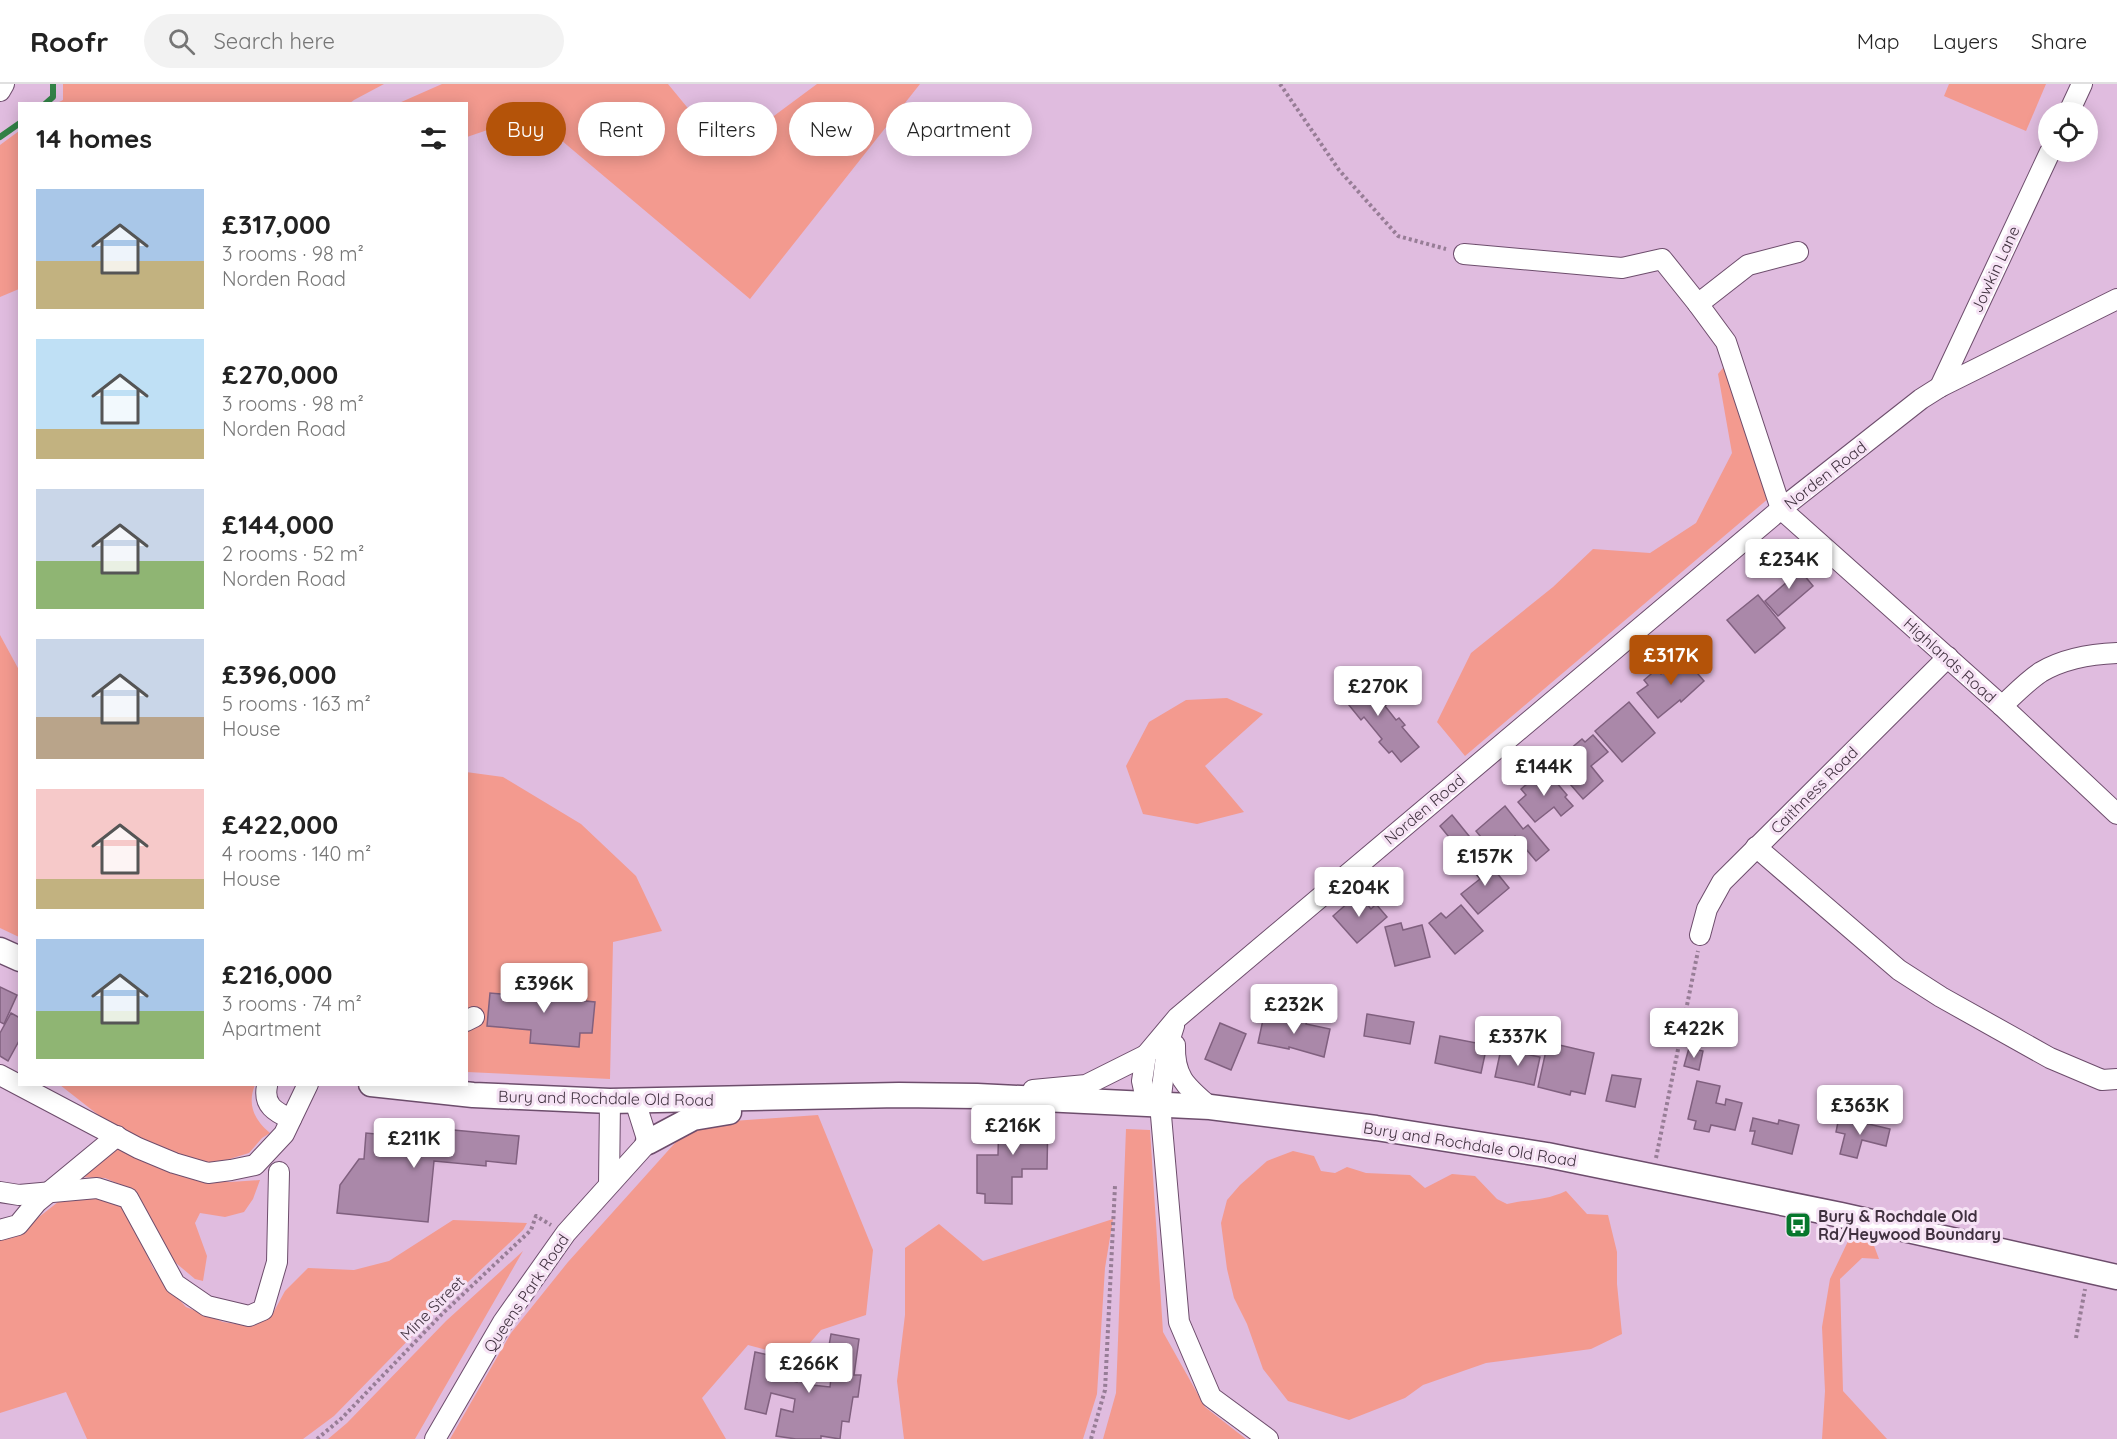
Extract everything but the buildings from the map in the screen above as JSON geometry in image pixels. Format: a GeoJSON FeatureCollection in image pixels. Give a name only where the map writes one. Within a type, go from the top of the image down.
{"type":"FeatureCollection","features":[{"type":"Feature","properties":{"kind":"main road"},"geometry":{"type":"LineString","coordinates":[[0,950],[18,958]]}},
{"type":"Feature","properties":{"kind":"main road","name":"Bury and Rochdale Old Road"},"geometry":{"type":"LineString","coordinates":[[392,1086],[432,1088],[473,1095],[610,1101],[841,1096],[977,1096],[1210,1107],[1465,1141],[1547,1155],[1652,1175],[2117,1277]]}},
{"type":"Feature","properties":{"kind":"main road","name":"Bury and Rochdale Old Road"},"geometry":{"type":"LineString","coordinates":[[648,1142],[693,1118],[747,1110],[814,1107],[841,1096]]}},
{"type":"Feature","properties":{"kind":"street"},"geometry":{"type":"LineString","coordinates":[[0,91],[4,84]]}},
{"type":"Feature","properties":{"kind":"street"},"geometry":{"type":"LineString","coordinates":[[2074,102],[2082,84]]}},
{"type":"Feature","properties":{"kind":"street","name":"Jowkin Lane"},"geometry":{"type":"LineString","coordinates":[[1940,387],[2045,162]]}},
{"type":"Feature","properties":{"kind":"street"},"geometry":{"type":"LineString","coordinates":[[1698,304],[1748,264],[1798,252]]}},
{"type":"Feature","properties":{"kind":"street"},"geometry":{"type":"LineString","coordinates":[[1464,254],[1622,268],[1662,259],[1726,342],[1781,509]]}},
{"type":"Feature","properties":{"kind":"street","name":"Norden Road"},"geometry":{"type":"LineString","coordinates":[[1146,1056],[1177,1018],[1781,509],[1921,399],[1940,387],[2117,300]]}},
{"type":"Feature","properties":{"kind":"street","name":"Highlands Road"},"geometry":{"type":"LineString","coordinates":[[1781,509],[2002,706],[2117,814]]}},
{"type":"Feature","properties":{"kind":"street"},"geometry":{"type":"LineString","coordinates":[[2002,706],[2041,672],[2070,660],[2117,653]]}},
{"type":"Feature","properties":{"kind":"street","name":"Caithness Road"},"geometry":{"type":"LineString","coordinates":[[1700,935],[1707,909],[1722,882],[1948,657]]}},
{"type":"Feature","properties":{"kind":"street"},"geometry":{"type":"LineString","coordinates":[[1756,848],[1899,970],[1941,997],[2050,1058],[2102,1080],[2117,1079]]}},
{"type":"Feature","properties":{"kind":"street"},"geometry":{"type":"LineString","coordinates":[[1153,1104],[1177,1018]]}},
{"type":"Feature","properties":{"kind":"street"},"geometry":{"type":"LineString","coordinates":[[1177,1018],[1175,1054],[1179,1072],[1186,1087],[1210,1107]]}},
{"type":"Feature","properties":{"kind":"street"},"geometry":{"type":"LineString","coordinates":[[977,1096],[1086,1085],[1146,1056]]}},
{"type":"Feature","properties":{"kind":"street"},"geometry":{"type":"LineString","coordinates":[[1146,1056],[1142,1081],[1153,1104],[1179,1322],[1211,1397],[1268,1439]]}},
{"type":"Feature","properties":{"kind":"street"},"geometry":{"type":"LineString","coordinates":[[0,1075],[18,1084]]}},
{"type":"Feature","properties":{"kind":"street"},"geometry":{"type":"LineString","coordinates":[[21,1086],[174,1163],[208,1173],[255,1165],[284,1134],[307,1086]]}},
{"type":"Feature","properties":{"kind":"street"},"geometry":{"type":"LineString","coordinates":[[267,1086],[267,1103],[278,1114],[291,1119]]}},
{"type":"Feature","properties":{"kind":"street"},"geometry":{"type":"LineString","coordinates":[[609,1184],[610,1101]]}},
{"type":"Feature","properties":{"kind":"street"},"geometry":{"type":"LineString","coordinates":[[634,1101],[648,1142]]}},
{"type":"Feature","properties":{"kind":"street"},"geometry":{"type":"LineString","coordinates":[[0,1230],[18,1226],[37,1202],[117,1136]]}},
{"type":"Feature","properties":{"kind":"street","name":"Queens Park Road"},"geometry":{"type":"LineString","coordinates":[[435,1439],[502,1322],[566,1233],[648,1142]]}},
{"type":"Feature","properties":{"kind":"street"},"geometry":{"type":"LineString","coordinates":[[0,1192],[19,1195],[97,1188],[128,1198],[175,1284],[207,1306],[249,1316],[263,1311],[277,1262],[279,1172]]}},
{"type":"Feature","properties":{"kind":"path"},"geometry":{"type":"LineString","coordinates":[[1280,84],[1339,170],[1398,236],[1464,254]]}},
{"type":"Feature","properties":{"kind":"path"},"geometry":{"type":"LineString","coordinates":[[1652,1175],[1698,955],[1700,935]]}},
{"type":"Feature","properties":{"kind":"path"},"geometry":{"type":"LineString","coordinates":[[1090,1439],[1105,1390],[1115,1186]]}},
{"type":"Feature","properties":{"kind":"path","name":"Mine Street"},"geometry":{"type":"LineString","coordinates":[[317,1439],[342,1418],[441,1315],[531,1230],[536,1216],[566,1233]]}},
{"type":"Feature","properties":{"kind":"path"},"geometry":{"type":"LineString","coordinates":[[2076,1338],[2089,1271]]}},
{"type":"Feature","properties":{"kind":"shaded area"},"geometry":{"type":"Polygon","coordinates":[[[63,84],[384,84],[351,102],[59,102],[63,100],[63,84]]]}},
{"type":"Feature","properties":{"kind":"shaded area"},"geometry":{"type":"Polygon","coordinates":[[[442,84],[668,84],[683,102],[677,102],[677,156],[777,156],[777,114],[789,105],[789,156],[863,156],[750,299],[580,156],[665,156],[665,102],[578,102],[578,154],[566,144],[566,102],[486,102],[486,130],[468,137],[468,102],[401,102],[442,84]]]}},
{"type":"Feature","properties":{"kind":"shaded area"},"geometry":{"type":"Polygon","coordinates":[[[817,84],[920,84],[906,102],[886,102],[886,127],[874,142],[874,102],[793,102],[817,84]]]}},
{"type":"Feature","properties":{"kind":"shaded area"},"geometry":{"type":"Polygon","coordinates":[[[1949,84],[2046,84],[2026,131],[1944,96],[1949,84]]]}},
{"type":"Feature","properties":{"kind":"shaded area"},"geometry":{"type":"Polygon","coordinates":[[[18,132],[18,289],[0,297],[0,145],[18,132]]]}},
{"type":"Feature","properties":{"kind":"shaded area"},"geometry":{"type":"Polygon","coordinates":[[[1727,363],[1769,498],[1465,756],[1437,722],[1471,653],[1553,587],[1593,549],[1650,553],[1696,523],[1732,453],[1718,374],[1727,363]]]}},
{"type":"Feature","properties":{"kind":"shaded area"},"geometry":{"type":"Polygon","coordinates":[[[0,635],[18,668],[18,937],[0,928],[0,635]]]}},
{"type":"Feature","properties":{"kind":"shaded area"},"geometry":{"type":"Polygon","coordinates":[[[1227,698],[1263,714],[1205,766],[1244,812],[1197,824],[1143,814],[1126,766],[1149,722],[1186,700],[1227,698]]]}},
{"type":"Feature","properties":{"kind":"shaded area"},"geometry":{"type":"Polygon","coordinates":[[[468,772],[503,777],[581,824],[636,876],[662,931],[613,942],[610,1079],[468,1072],[468,772]]]}},
{"type":"Feature","properties":{"kind":"shaded area"},"geometry":{"type":"Polygon","coordinates":[[[61,1086],[255,1086],[252,1105],[256,1117],[270,1133],[262,1138],[249,1153],[220,1162],[200,1163],[178,1157],[115,1128],[61,1086]]]}},
{"type":"Feature","properties":{"kind":"shaded area"},"geometry":{"type":"Polygon","coordinates":[[[818,1115],[873,1250],[866,1315],[821,1330],[797,1358],[748,1345],[702,1398],[726,1439],[450,1439],[511,1333],[568,1262],[692,1124],[818,1115]]]}},
{"type":"Feature","properties":{"kind":"shaded area"},"geometry":{"type":"Polygon","coordinates":[[[1126,1129],[1150,1130],[1163,1332],[1205,1407],[1246,1439],[1103,1439],[1116,1393],[1126,1129]]]}},
{"type":"Feature","properties":{"kind":"shaded area"},"geometry":{"type":"Polygon","coordinates":[[[115,1143],[204,1179],[230,1182],[260,1180],[253,1199],[244,1212],[225,1217],[200,1213],[195,1223],[207,1256],[203,1281],[195,1279],[164,1253],[143,1204],[128,1188],[105,1178],[76,1177],[115,1143]]]}},
{"type":"Feature","properties":{"kind":"shaded area"},"geometry":{"type":"Polygon","coordinates":[[[1293,1151],[1314,1156],[1321,1171],[1335,1173],[1347,1167],[1366,1173],[1410,1175],[1425,1188],[1452,1174],[1475,1176],[1497,1199],[1507,1204],[1544,1198],[1566,1191],[1587,1214],[1608,1215],[1617,1252],[1617,1284],[1622,1334],[1591,1349],[1486,1363],[1423,1385],[1405,1398],[1349,1420],[1288,1401],[1263,1369],[1247,1324],[1234,1298],[1227,1269],[1221,1223],[1227,1200],[1240,1185],[1267,1161],[1293,1151]]]}},
{"type":"Feature","properties":{"kind":"shaded area"},"geometry":{"type":"Polygon","coordinates":[[[85,1196],[104,1197],[120,1205],[131,1219],[153,1268],[186,1307],[223,1322],[250,1326],[272,1315],[285,1291],[308,1268],[354,1270],[389,1261],[453,1220],[527,1223],[523,1230],[431,1317],[334,1416],[303,1439],[87,1439],[66,1392],[0,1413],[0,1234],[25,1228],[58,1202],[85,1196]]]}},
{"type":"Feature","properties":{"kind":"shaded area"},"geometry":{"type":"Polygon","coordinates":[[[1113,1219],[1105,1268],[1097,1394],[1083,1439],[904,1439],[897,1381],[905,1315],[905,1248],[939,1224],[983,1261],[1113,1219]]]}},
{"type":"Feature","properties":{"kind":"shaded area"},"geometry":{"type":"Polygon","coordinates":[[[1850,1237],[1873,1243],[1879,1259],[1862,1258],[1840,1279],[1843,1391],[1887,1439],[1822,1439],[1825,1391],[1822,1327],[1830,1279],[1850,1237]]]}},
{"type":"Feature","properties":{"kind":"shaded area"},"geometry":{"type":"Polygon","coordinates":[[[523,1251],[415,1439],[328,1439],[347,1423],[446,1321],[523,1251]]]}},
{"type":"Feature","properties":{"kind":"waterway"},"geometry":{"type":"LineString","coordinates":[[47,102],[53,97],[53,84]]}},
{"type":"Feature","properties":{"kind":"waterway"},"geometry":{"type":"LineString","coordinates":[[0,137],[18,124]]}},
{"type":"Feature","properties":{"kind":"place","name":"Bury & Rochdale Old Rd/Heywood Boundary"},"geometry":{"type":"Point","coordinates":[1798,1225]}}]}
